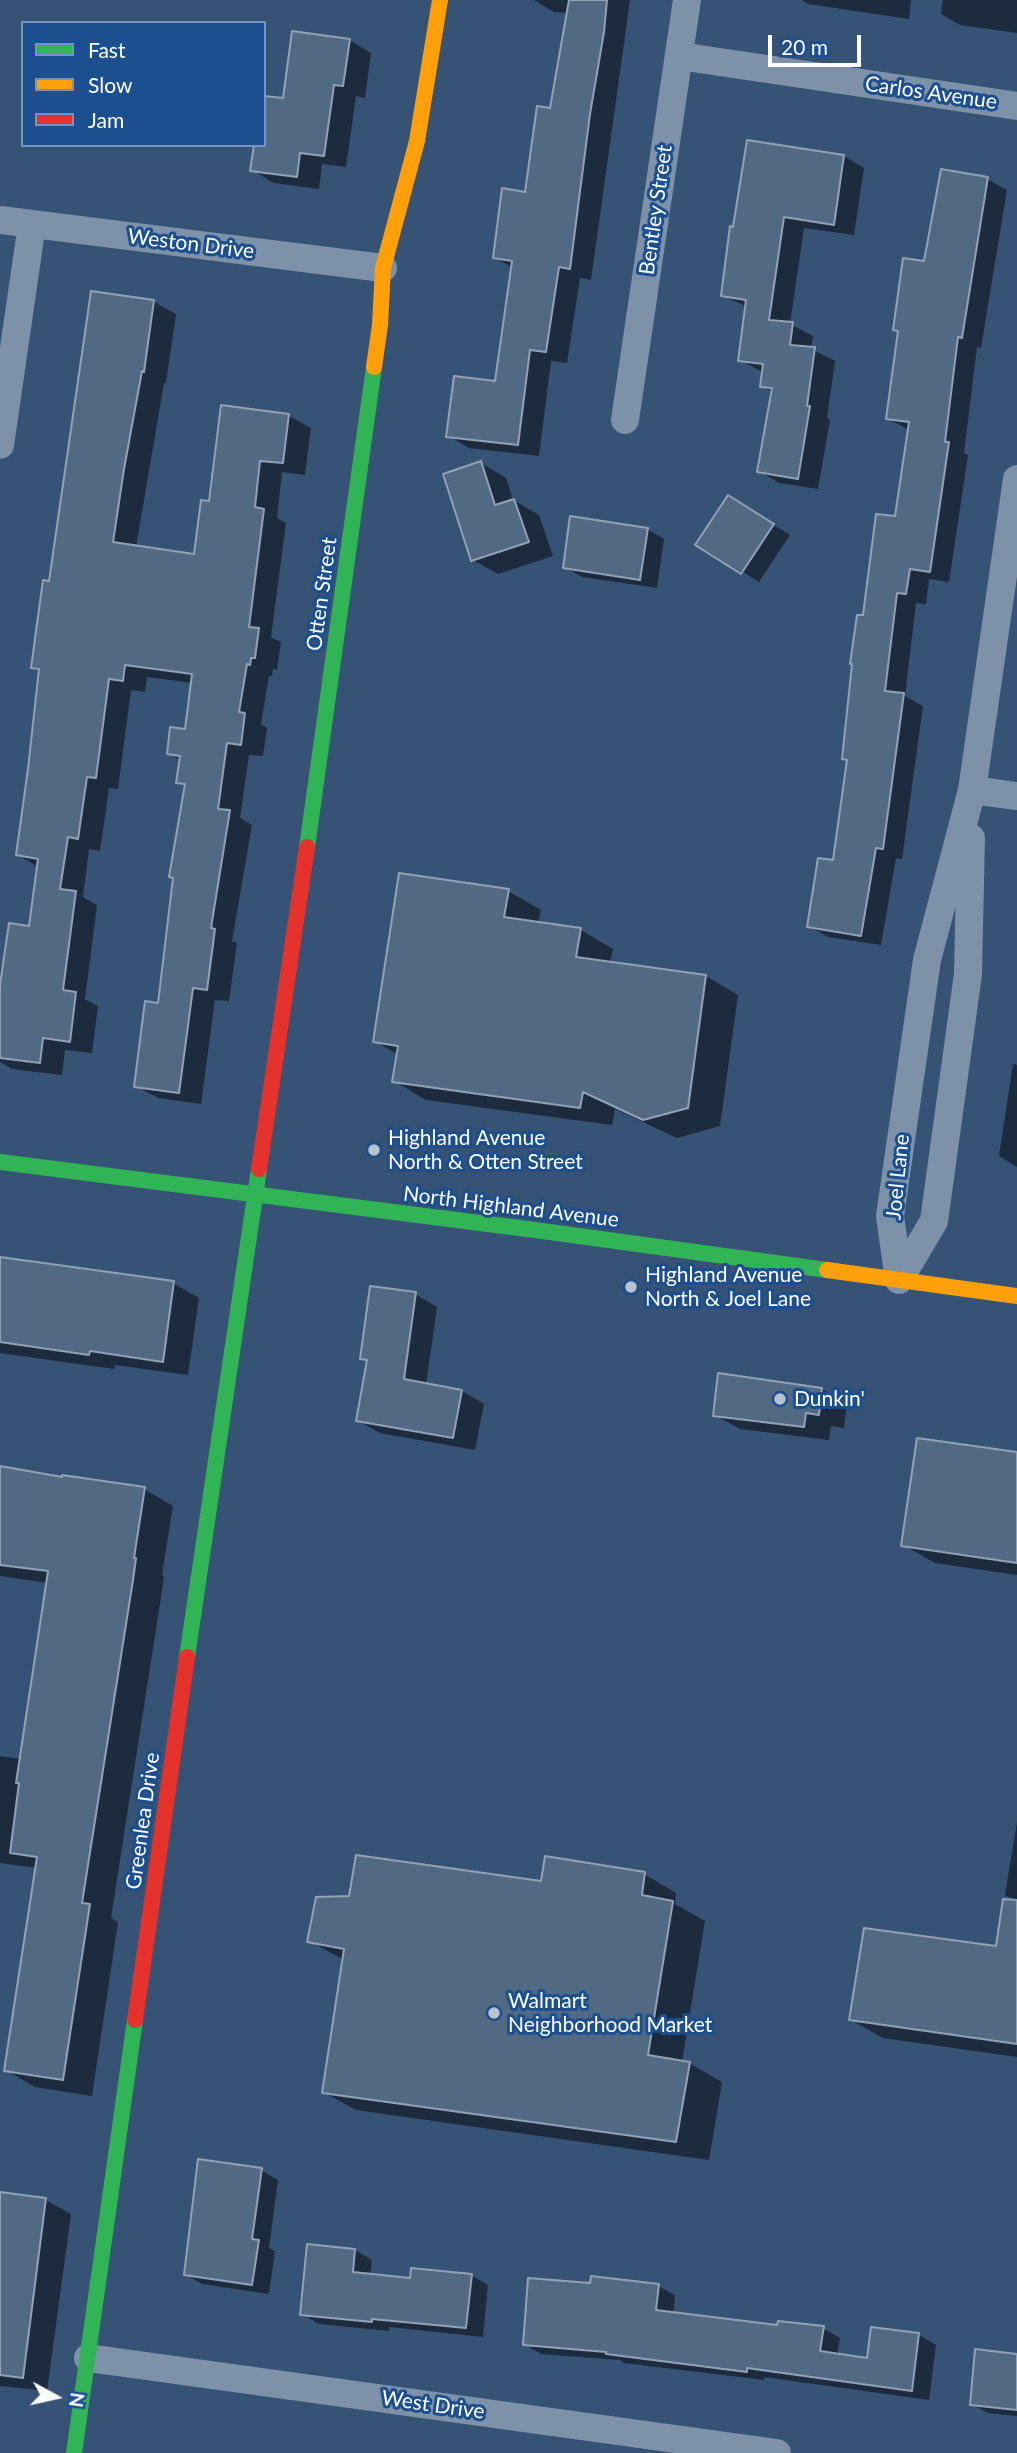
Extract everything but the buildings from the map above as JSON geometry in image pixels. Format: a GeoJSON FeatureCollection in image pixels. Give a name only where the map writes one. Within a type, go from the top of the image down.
{"type":"FeatureCollection","features":[{"type":"Feature","properties":{"kind":"street","name":"Otten Street"},"geometry":{"type":"LineString","coordinates":[[254,1196],[338,636],[380,325],[383,268],[417,141],[440,0]]}},
{"type":"Feature","properties":{"kind":"street","name":"Bentley Street"},"geometry":{"type":"LineString","coordinates":[[625,420],[687,0]]}},
{"type":"Feature","properties":{"kind":"street","name":"Carlos Avenue"},"geometry":{"type":"LineString","coordinates":[[679,56],[1017,106]]}},
{"type":"Feature","properties":{"kind":"street","name":"Weston Drive"},"geometry":{"type":"LineString","coordinates":[[0,220],[383,268]]}},
{"type":"Feature","properties":{"kind":"street"},"geometry":{"type":"LineString","coordinates":[[0,445],[32,224]]}},
{"type":"Feature","properties":{"kind":"street","name":"Joel Lane"},"geometry":{"type":"LineString","coordinates":[[899,1280],[890,1216],[927,960],[972,790],[1017,479]]}},
{"type":"Feature","properties":{"kind":"street"},"geometry":{"type":"LineString","coordinates":[[972,790],[1017,796]]}},
{"type":"Feature","properties":{"kind":"street","name":"Joel Lane"},"geometry":{"type":"LineString","coordinates":[[899,1280],[934,1221],[968,974],[972,790]]}},
{"type":"Feature","properties":{"kind":"street","name":"North Highland Avenue"},"geometry":{"type":"LineString","coordinates":[[0,1162],[535,1230],[1017,1296]]}},
{"type":"Feature","properties":{"kind":"street","name":"Greenlea Drive"},"geometry":{"type":"LineString","coordinates":[[74,2453],[254,1196]]}},
{"type":"Feature","properties":{"kind":"street","name":"West Drive"},"geometry":{"type":"LineString","coordinates":[[88,2358],[777,2453]]}},
{"type":"Feature","properties":{"kind":"traffic: fast"},"geometry":{"type":"LineString","coordinates":[[307,847],[374,367]]}},
{"type":"Feature","properties":{"kind":"traffic: fast"},"geometry":{"type":"LineString","coordinates":[[0,1162],[827,1270]]}},
{"type":"Feature","properties":{"kind":"traffic: fast"},"geometry":{"type":"LineString","coordinates":[[187,1657],[259,1169]]}},
{"type":"Feature","properties":{"kind":"traffic: fast"},"geometry":{"type":"LineString","coordinates":[[74,2453],[135,2020]]}},
{"type":"Feature","properties":{"kind":"traffic: slow"},"geometry":{"type":"LineString","coordinates":[[374,367],[380,325],[383,268],[417,141],[440,0]]}},
{"type":"Feature","properties":{"kind":"traffic: slow"},"geometry":{"type":"LineString","coordinates":[[827,1270],[1017,1296]]}},
{"type":"Feature","properties":{"kind":"traffic: jam"},"geometry":{"type":"LineString","coordinates":[[259,1169],[307,847]]}},
{"type":"Feature","properties":{"kind":"traffic: jam"},"geometry":{"type":"LineString","coordinates":[[135,2020],[187,1657]]}},
{"type":"Feature","properties":{"kind":"place","name":"Highland Avenue North & Otten Street"},"geometry":{"type":"Point","coordinates":[374,1150]}},
{"type":"Feature","properties":{"kind":"place","name":"Highland Avenue North & Joel Lane"},"geometry":{"type":"Point","coordinates":[631,1287]}},
{"type":"Feature","properties":{"kind":"place","name":"Dunkin'"},"geometry":{"type":"Point","coordinates":[780,1399]}},
{"type":"Feature","properties":{"kind":"place","name":"Walmart Neighborhood Market"},"geometry":{"type":"Point","coordinates":[494,2013]}}]}
